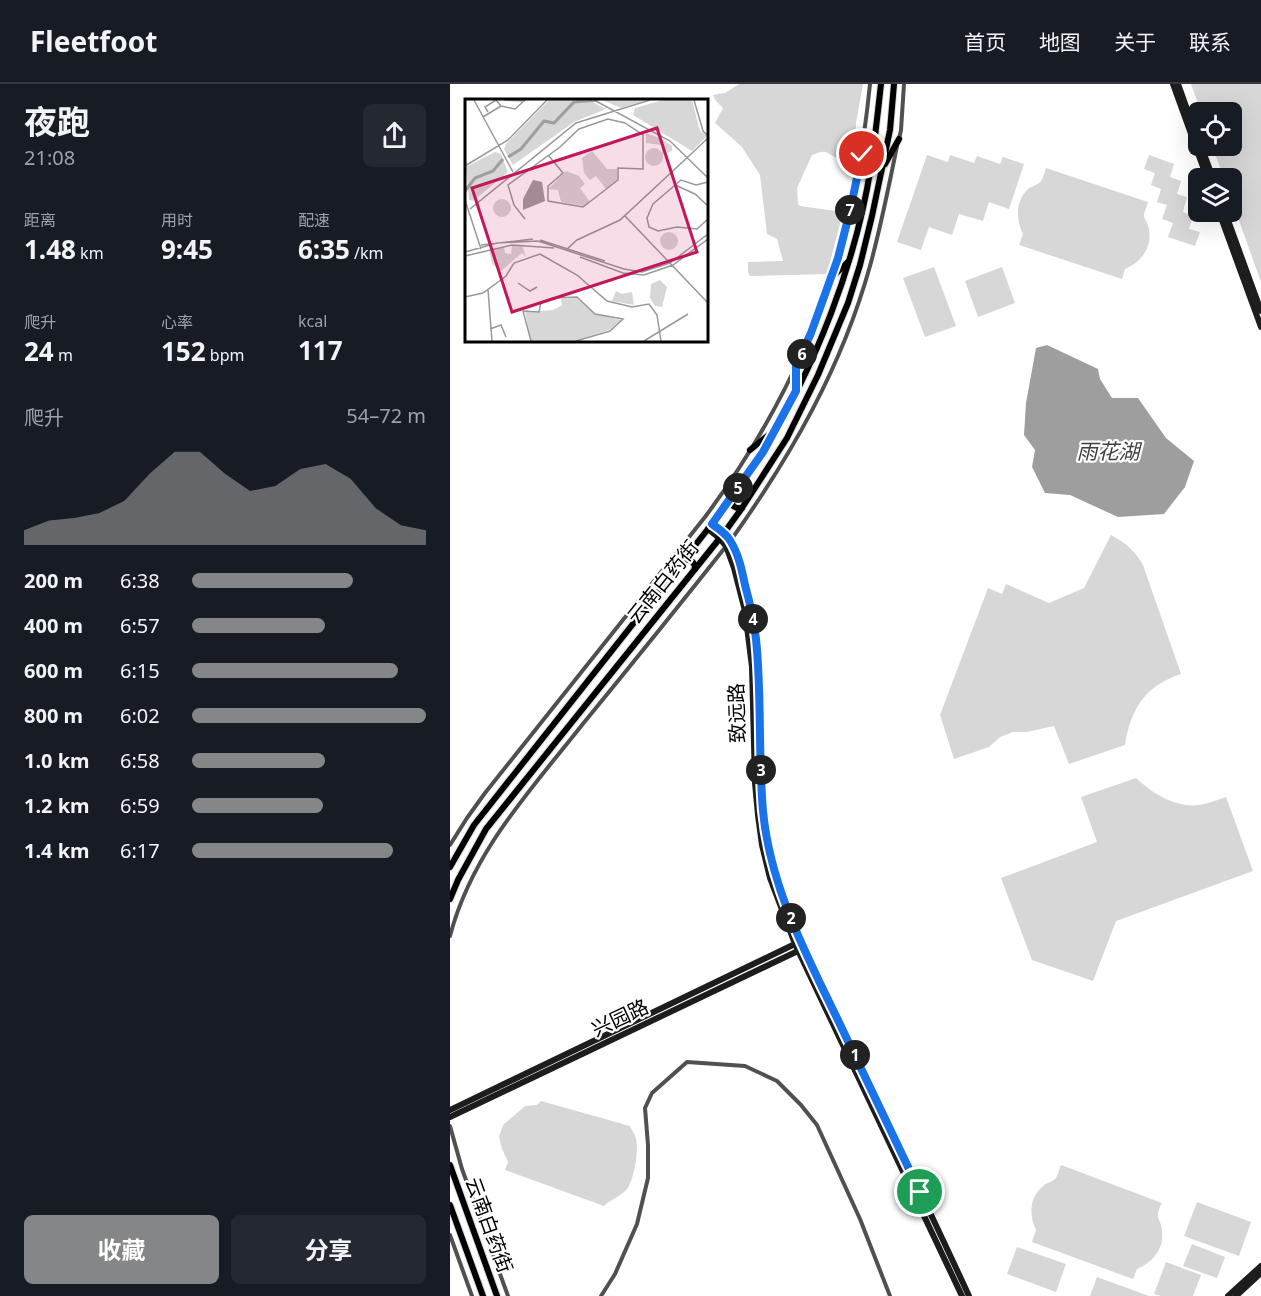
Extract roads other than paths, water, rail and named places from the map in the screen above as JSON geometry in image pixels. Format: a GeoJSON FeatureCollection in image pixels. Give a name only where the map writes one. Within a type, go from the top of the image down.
{"type":"FeatureCollection","features":[{"type":"Feature","properties":{"kind":"main road","name":"云南白药街"},"geometry":{"type":"LineString","coordinates":[[450,867],[474,825],[493,798],[684,560],[730,499],[776,429],[822,336],[848,261],[871,168],[881,84]]}},
{"type":"Feature","properties":{"kind":"main road","name":"云南白药街"},"geometry":{"type":"LineString","coordinates":[[450,899],[486,829],[722,535],[787,438],[833,340],[860,265],[890,130],[894,84]]}},
{"type":"Feature","properties":{"kind":"main road"},"geometry":{"type":"LineString","coordinates":[[1173,84],[1203,168]]}},
{"type":"Feature","properties":{"kind":"main road"},"geometry":{"type":"LineString","coordinates":[[1178,84],[1188,112]]}},
{"type":"Feature","properties":{"kind":"main road"},"geometry":{"type":"LineString","coordinates":[[882,170],[899,139]]}},
{"type":"Feature","properties":{"kind":"main road"},"geometry":{"type":"LineString","coordinates":[[1223,222],[1261,327]]}},
{"type":"Feature","properties":{"kind":"main road"},"geometry":{"type":"LineString","coordinates":[[1229,222],[1261,311]]}},
{"type":"Feature","properties":{"kind":"main road"},"geometry":{"type":"LineString","coordinates":[[830,279],[848,261]]}},
{"type":"Feature","properties":{"kind":"main road"},"geometry":{"type":"LineString","coordinates":[[796,366],[796,391]]}},
{"type":"Feature","properties":{"kind":"main road"},"geometry":{"type":"LineString","coordinates":[[750,450],[776,429]]}},
{"type":"Feature","properties":{"kind":"main road"},"geometry":{"type":"LineString","coordinates":[[730,499],[733,507],[742,508]]}},
{"type":"Feature","properties":{"kind":"main road","name":"致远路"},"geometry":{"type":"LineString","coordinates":[[710,526],[722,535],[736,551],[752,609],[758,666],[761,783],[768,844],[776,877],[799,946],[962,1296]]}},
{"type":"Feature","properties":{"kind":"main road"},"geometry":{"type":"LineString","coordinates":[[684,560],[692,561],[695,569]]}},
{"type":"Feature","properties":{"kind":"main road","name":"致远路"},"geometry":{"type":"LineString","coordinates":[[799,946],[969,1296]]}},
{"type":"Feature","properties":{"kind":"main road","name":"兴园路"},"geometry":{"type":"LineString","coordinates":[[450,1110],[799,946]]}},
{"type":"Feature","properties":{"kind":"main road","name":"兴园路"},"geometry":{"type":"LineString","coordinates":[[450,1117],[799,946]]}},
{"type":"Feature","properties":{"kind":"main road","name":"云南白药街"},"geometry":{"type":"LineString","coordinates":[[450,1165],[497,1296]]}},
{"type":"Feature","properties":{"kind":"main road","name":"云南白药街"},"geometry":{"type":"LineString","coordinates":[[450,1205],[483,1296]]}},
{"type":"Feature","properties":{"kind":"main road"},"geometry":{"type":"LineString","coordinates":[[1228,1296],[1261,1266]]}},
{"type":"Feature","properties":{"kind":"main road"},"geometry":{"type":"LineString","coordinates":[[1236,1296],[1261,1273]]}},
{"type":"Feature","properties":{"kind":"street"},"geometry":{"type":"LineString","coordinates":[[450,845],[485,793],[705,517],[727,488],[750,450],[796,366],[811,333],[838,258],[860,166],[870,84]]}},
{"type":"Feature","properties":{"kind":"street"},"geometry":{"type":"LineString","coordinates":[[450,936],[465,891],[494,837],[728,543],[796,442],[842,344],[870,268],[901,130],[904,84]]}},
{"type":"Feature","properties":{"kind":"street"},"geometry":{"type":"LineString","coordinates":[[601,1296],[615,1274],[637,1224],[648,1178],[645,1108],[652,1093],[687,1062],[745,1066],[777,1081],[801,1105],[817,1125],[860,1219],[890,1294],[884,1296]]}},
{"type":"Feature","properties":{"kind":"street"},"geometry":{"type":"LineString","coordinates":[[450,1126],[462,1169],[508,1296]]}},
{"type":"Feature","properties":{"kind":"street"},"geometry":{"type":"LineString","coordinates":[[450,1234],[472,1296]]}},
{"type":"Feature","properties":{"kind":"water","name":"雨花湖"},"geometry":{"type":"Polygon","coordinates":[[[1047,345],[1098,369],[1100,379],[1112,398],[1138,398],[1166,438],[1194,461],[1185,487],[1164,514],[1118,517],[1070,495],[1045,493],[1032,467],[1035,450],[1024,435],[1026,403],[1036,348],[1047,345]]]}}]}
